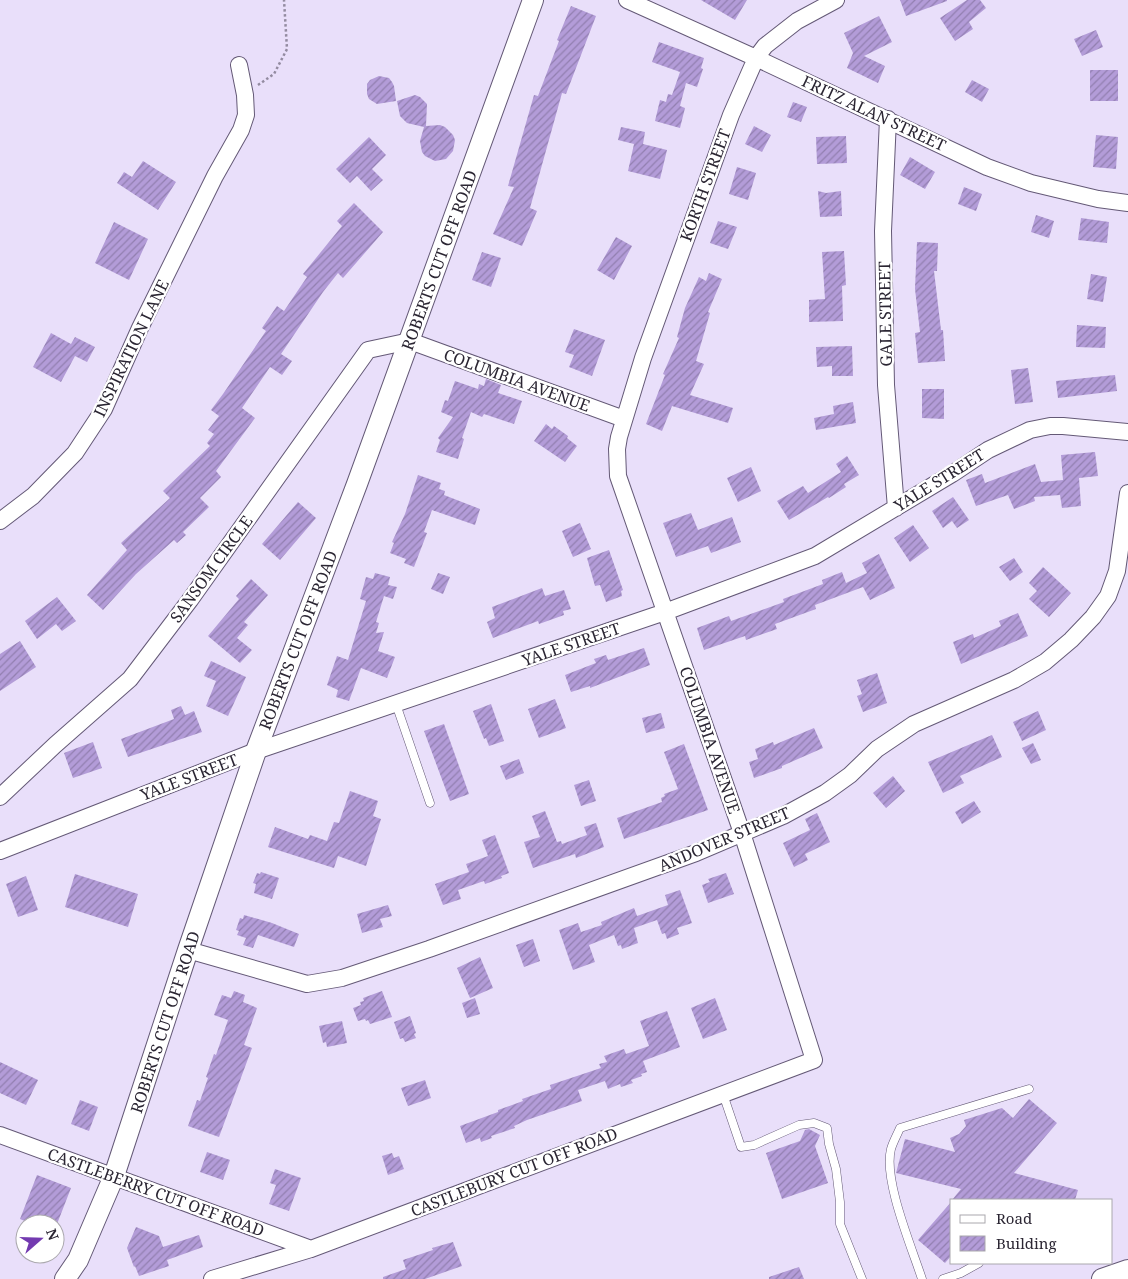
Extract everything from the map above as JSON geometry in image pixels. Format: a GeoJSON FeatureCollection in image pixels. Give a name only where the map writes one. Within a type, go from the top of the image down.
{"type":"FeatureCollection","features":[{"type":"Feature","properties":{"kind":"street","name":"ROBERTS CUT OFF ROAD"},"geometry":{"type":"LineString","coordinates":[[65,1279],[78,1260],[114,1176],[256,751],[410,341],[533,0]]}},
{"type":"Feature","properties":{"kind":"street","name":"FRITZ ALAN STREET"},"geometry":{"type":"LineString","coordinates":[[627,0],[888,119],[987,168],[1031,182],[1098,199],[1128,203]]}},
{"type":"Feature","properties":{"kind":"street","name":"KORTH STREET"},"geometry":{"type":"LineString","coordinates":[[625,414],[643,358],[731,115],[756,58],[765,46],[797,21],[836,0]]}},
{"type":"Feature","properties":{"kind":"street","name":"INSPIRATION LANE"},"geometry":{"type":"LineString","coordinates":[[0,521],[33,496],[75,453],[104,408],[140,328],[215,176],[241,130],[246,115],[245,95],[239,65]]}},
{"type":"Feature","properties":{"kind":"street","name":"GALE STREET"},"geometry":{"type":"LineString","coordinates":[[888,119],[883,231],[886,376],[896,508]]}},
{"type":"Feature","properties":{"kind":"street","name":"COLUMBIA AVENUE"},"geometry":{"type":"LineString","coordinates":[[410,341],[625,414],[618,437],[618,476],[742,833],[814,1060]]}},
{"type":"Feature","properties":{"kind":"street","name":"SANSOM CIRCLE"},"geometry":{"type":"LineString","coordinates":[[0,797],[55,745],[130,679],[190,600],[368,350],[410,341]]}},
{"type":"Feature","properties":{"kind":"street","name":"YALE STREET"},"geometry":{"type":"LineString","coordinates":[[0,851],[256,751],[665,612],[815,556],[952,474],[988,450],[1030,430],[1050,426],[1063,426],[1128,432]]}},
{"type":"Feature","properties":{"kind":"street","name":"ANDOVER STREET"},"geometry":{"type":"LineString","coordinates":[[188,950],[307,984],[342,978],[438,946],[687,856],[783,816],[825,793],[850,775],[877,749],[914,724],[1014,680],[1045,662],[1071,640],[1108,596],[1118,571],[1128,492]]}},
{"type":"Feature","properties":{"kind":"street","name":"CASTLEBURY CUT OFF ROAD"},"geometry":{"type":"LineString","coordinates":[[212,1279],[311,1249],[814,1060]]}},
{"type":"Feature","properties":{"kind":"street","name":"CASTLEBERRY CUT OFF ROAD"},"geometry":{"type":"LineString","coordinates":[[0,1135],[311,1249]]}},
{"type":"Feature","properties":{"kind":"street"},"geometry":{"type":"LineString","coordinates":[[1102,1279],[1128,1270]]}},
{"type":"Feature","properties":{"kind":"lane"},"geometry":{"type":"LineString","coordinates":[[396,704],[430,803]]}},
{"type":"Feature","properties":{"kind":"lane"},"geometry":{"type":"LineString","coordinates":[[922,1279],[893,1191],[889,1173],[890,1150],[900,1128],[1029,1090]]}},
{"type":"Feature","properties":{"kind":"lane"},"geometry":{"type":"LineString","coordinates":[[722,1094],[741,1147],[754,1145],[799,1125],[814,1123],[826,1128],[836,1169],[840,1202],[840,1224],[862,1279]]}},
{"type":"Feature","properties":{"kind":"lane"},"geometry":{"type":"LineString","coordinates":[[943,1279],[961,1274],[977,1264]]}},
{"type":"Feature","properties":{"kind":"path"},"geometry":{"type":"LineString","coordinates":[[245,95],[274,74],[287,48],[284,0]]}},
{"type":"Feature","properties":{"kind":"building"},"geometry":{"type":"Polygon","coordinates":[[[701,0],[747,0],[735,20],[701,0]]]}},
{"type":"Feature","properties":{"kind":"building"},"geometry":{"type":"Polygon","coordinates":[[[900,0],[947,0],[947,1],[906,16],[900,0]]]}},
{"type":"Feature","properties":{"kind":"building"},"geometry":{"type":"Polygon","coordinates":[[[967,0],[980,0],[986,8],[969,22],[973,29],[955,41],[940,18],[967,0]]]}},
{"type":"Feature","properties":{"kind":"building"},"geometry":{"type":"Polygon","coordinates":[[[571,6],[596,16],[566,94],[562,93],[530,208],[537,211],[522,246],[493,234],[514,187],[508,186],[534,95],[538,96],[571,6]]]}},
{"type":"Feature","properties":{"kind":"building"},"geometry":{"type":"Polygon","coordinates":[[[879,16],[892,42],[864,56],[885,66],[878,83],[847,68],[853,53],[844,33],[879,16]]]}},
{"type":"Feature","properties":{"kind":"building"},"geometry":{"type":"Polygon","coordinates":[[[1096,30],[1103,47],[1082,56],[1074,39],[1096,30]]]}},
{"type":"Feature","properties":{"kind":"building"},"geometry":{"type":"Polygon","coordinates":[[[659,42],[704,58],[701,68],[703,69],[697,87],[686,83],[680,106],[685,108],[680,128],[655,121],[660,100],[666,102],[668,94],[672,95],[680,72],[652,62],[659,42]]]}},
{"type":"Feature","properties":{"kind":"building"},"geometry":{"type":"Polygon","coordinates":[[[1090,70],[1118,70],[1118,101],[1090,101],[1090,70]]]}},
{"type":"Feature","properties":{"kind":"building"},"geometry":{"type":"Polygon","coordinates":[[[379,76],[389,78],[392,82],[396,101],[377,104],[369,99],[367,84],[370,80],[379,76]]]}},
{"type":"Feature","properties":{"kind":"building"},"geometry":{"type":"Polygon","coordinates":[[[972,80],[989,89],[982,102],[965,92],[972,80]]]}},
{"type":"Feature","properties":{"kind":"building"},"geometry":{"type":"Polygon","coordinates":[[[415,95],[427,104],[426,126],[440,125],[453,135],[455,140],[453,151],[446,159],[435,161],[425,156],[422,152],[420,141],[424,127],[407,123],[400,116],[397,101],[415,95]]]}},
{"type":"Feature","properties":{"kind":"building"},"geometry":{"type":"Polygon","coordinates":[[[793,102],[807,107],[801,122],[787,117],[793,102]]]}},
{"type":"Feature","properties":{"kind":"building"},"geometry":{"type":"Polygon","coordinates":[[[754,126],[771,135],[762,152],[745,144],[754,126]]]}},
{"type":"Feature","properties":{"kind":"building"},"geometry":{"type":"Polygon","coordinates":[[[621,127],[645,132],[643,144],[667,150],[660,179],[628,171],[634,144],[618,140],[621,127]]]}},
{"type":"Feature","properties":{"kind":"building"},"geometry":{"type":"Polygon","coordinates":[[[1096,135],[1118,137],[1116,169],[1093,167],[1096,135]]]}},
{"type":"Feature","properties":{"kind":"building"},"geometry":{"type":"Polygon","coordinates":[[[846,136],[847,163],[817,164],[816,137],[846,136]]]}},
{"type":"Feature","properties":{"kind":"building"},"geometry":{"type":"Polygon","coordinates":[[[369,137],[386,155],[372,169],[383,180],[371,191],[357,176],[350,183],[336,169],[369,137]]]}},
{"type":"Feature","properties":{"kind":"building"},"geometry":{"type":"Polygon","coordinates":[[[910,157],[935,172],[925,189],[900,175],[910,157]]]}},
{"type":"Feature","properties":{"kind":"building"},"geometry":{"type":"Polygon","coordinates":[[[143,161],[176,182],[158,210],[117,183],[124,172],[132,177],[143,161]]]}},
{"type":"Feature","properties":{"kind":"building"},"geometry":{"type":"Polygon","coordinates":[[[737,167],[756,173],[748,200],[729,194],[737,167]]]}},
{"type":"Feature","properties":{"kind":"building"},"geometry":{"type":"Polygon","coordinates":[[[964,187],[982,194],[976,211],[958,204],[964,187]]]}},
{"type":"Feature","properties":{"kind":"building"},"geometry":{"type":"Polygon","coordinates":[[[818,191],[826,193],[841,191],[842,216],[820,217],[818,191]]]}},
{"type":"Feature","properties":{"kind":"building"},"geometry":{"type":"Polygon","coordinates":[[[354,203],[383,232],[343,278],[338,273],[323,292],[281,354],[292,361],[282,375],[270,367],[242,408],[255,418],[216,471],[221,477],[200,498],[209,507],[183,532],[186,535],[177,543],[174,540],[136,574],[103,610],[87,595],[127,550],[121,543],[170,498],[163,491],[210,446],[207,443],[214,434],[208,430],[219,416],[211,410],[266,331],[262,328],[277,306],[284,311],[307,277],[303,274],[342,226],[337,221],[354,203]]]}},
{"type":"Feature","properties":{"kind":"building"},"geometry":{"type":"Polygon","coordinates":[[[1036,215],[1054,221],[1049,238],[1031,232],[1036,215]]]}},
{"type":"Feature","properties":{"kind":"building"},"geometry":{"type":"Polygon","coordinates":[[[1081,218],[1109,222],[1107,243],[1078,240],[1081,218]]]}},
{"type":"Feature","properties":{"kind":"building"},"geometry":{"type":"Polygon","coordinates":[[[718,221],[737,227],[728,249],[710,243],[718,221]]]}},
{"type":"Feature","properties":{"kind":"building"},"geometry":{"type":"Polygon","coordinates":[[[114,222],[148,239],[129,280],[95,263],[114,222]]]}},
{"type":"Feature","properties":{"kind":"building"},"geometry":{"type":"Polygon","coordinates":[[[616,237],[632,246],[614,280],[597,270],[616,237]]]}},
{"type":"Feature","properties":{"kind":"building"},"geometry":{"type":"Polygon","coordinates":[[[917,242],[938,243],[937,271],[934,271],[941,330],[943,330],[945,361],[918,363],[915,333],[920,332],[915,289],[917,242]]]}},
{"type":"Feature","properties":{"kind":"building"},"geometry":{"type":"Polygon","coordinates":[[[844,251],[846,285],[842,286],[843,321],[809,322],[809,300],[825,299],[822,252],[844,251]]]}},
{"type":"Feature","properties":{"kind":"building"},"geometry":{"type":"Polygon","coordinates":[[[482,252],[501,258],[491,287],[472,280],[482,252]]]}},
{"type":"Feature","properties":{"kind":"building"},"geometry":{"type":"Polygon","coordinates":[[[709,273],[722,279],[708,312],[710,313],[696,361],[704,364],[690,395],[733,408],[728,423],[672,406],[662,431],[646,424],[665,375],[663,374],[679,338],[677,337],[685,308],[699,277],[706,281],[709,273]]]}},
{"type":"Feature","properties":{"kind":"building"},"geometry":{"type":"Polygon","coordinates":[[[1091,274],[1107,277],[1103,302],[1087,299],[1091,274]]]}},
{"type":"Feature","properties":{"kind":"building"},"geometry":{"type":"Polygon","coordinates":[[[1077,325],[1106,327],[1105,348],[1076,347],[1077,325]]]}},
{"type":"Feature","properties":{"kind":"building"},"geometry":{"type":"Polygon","coordinates":[[[574,329],[605,340],[592,376],[569,367],[574,355],[565,352],[574,329]]]}},
{"type":"Feature","properties":{"kind":"building"},"geometry":{"type":"Polygon","coordinates":[[[51,333],[71,344],[75,337],[95,347],[87,362],[75,356],[61,382],[33,367],[51,333]]]}},
{"type":"Feature","properties":{"kind":"building"},"geometry":{"type":"Polygon","coordinates":[[[852,346],[853,376],[832,376],[832,366],[817,367],[816,347],[852,346]]]}},
{"type":"Feature","properties":{"kind":"building"},"geometry":{"type":"Polygon","coordinates":[[[1028,368],[1033,402],[1015,404],[1011,370],[1028,368]]]}},
{"type":"Feature","properties":{"kind":"building"},"geometry":{"type":"Polygon","coordinates":[[[1115,375],[1117,391],[1058,398],[1056,381],[1115,375]]]}},
{"type":"Feature","properties":{"kind":"building"},"geometry":{"type":"Polygon","coordinates":[[[486,379],[501,385],[498,393],[522,401],[514,424],[484,414],[482,417],[471,412],[462,438],[464,439],[458,459],[436,452],[440,440],[438,438],[453,417],[441,412],[445,400],[448,401],[455,381],[478,389],[479,384],[484,386],[486,379]]]}},
{"type":"Feature","properties":{"kind":"building"},"geometry":{"type":"Polygon","coordinates":[[[922,389],[944,389],[944,419],[922,418],[922,389]]]}},
{"type":"Feature","properties":{"kind":"building"},"geometry":{"type":"Polygon","coordinates":[[[853,402],[856,423],[816,430],[814,418],[834,414],[833,406],[853,402]]]}},
{"type":"Feature","properties":{"kind":"building"},"geometry":{"type":"Polygon","coordinates":[[[546,424],[552,429],[554,426],[568,436],[567,438],[577,446],[565,462],[534,441],[546,424]]]}},
{"type":"Feature","properties":{"kind":"building"},"geometry":{"type":"Polygon","coordinates":[[[1095,452],[1098,476],[1079,478],[1081,506],[1062,508],[1060,495],[1034,497],[1035,501],[1014,509],[1008,495],[976,506],[966,480],[982,474],[985,483],[1035,464],[1041,482],[1063,480],[1061,455],[1095,452]]]}},
{"type":"Feature","properties":{"kind":"building"},"geometry":{"type":"Polygon","coordinates":[[[847,456],[859,475],[844,484],[846,487],[829,498],[789,520],[777,501],[803,486],[808,493],[841,472],[836,464],[847,456]]]}},
{"type":"Feature","properties":{"kind":"building"},"geometry":{"type":"Polygon","coordinates":[[[751,467],[761,491],[738,502],[727,478],[751,467]]]}},
{"type":"Feature","properties":{"kind":"building"},"geometry":{"type":"Polygon","coordinates":[[[418,475],[441,483],[439,489],[445,491],[444,495],[480,509],[475,525],[432,510],[424,532],[427,533],[414,567],[404,563],[406,559],[390,553],[394,543],[392,542],[405,514],[418,475]]]}},
{"type":"Feature","properties":{"kind":"building"},"geometry":{"type":"Polygon","coordinates":[[[953,497],[969,520],[957,528],[952,521],[943,528],[932,511],[953,497]]]}},
{"type":"Feature","properties":{"kind":"building"},"geometry":{"type":"Polygon","coordinates":[[[298,502],[316,518],[280,560],[262,544],[298,502]]]}},
{"type":"Feature","properties":{"kind":"building"},"geometry":{"type":"Polygon","coordinates":[[[691,513],[698,530],[732,517],[741,542],[711,553],[708,546],[676,557],[663,523],[691,513]]]}},
{"type":"Feature","properties":{"kind":"building"},"geometry":{"type":"Polygon","coordinates":[[[580,523],[591,549],[573,557],[562,531],[580,523]]]}},
{"type":"Feature","properties":{"kind":"building"},"geometry":{"type":"Polygon","coordinates":[[[913,525],[929,548],[910,562],[894,538],[913,525]]]}},
{"type":"Feature","properties":{"kind":"building"},"geometry":{"type":"Polygon","coordinates":[[[609,550],[623,590],[621,591],[622,596],[606,602],[600,585],[595,586],[587,558],[609,550]]]}},
{"type":"Feature","properties":{"kind":"building"},"geometry":{"type":"Polygon","coordinates":[[[879,554],[895,588],[870,600],[863,587],[815,605],[816,609],[775,624],[777,629],[746,640],[745,636],[704,650],[697,628],[729,616],[731,621],[784,602],[783,599],[823,584],[822,580],[842,572],[846,583],[867,573],[862,563],[879,554]]]}},
{"type":"Feature","properties":{"kind":"building"},"geometry":{"type":"Polygon","coordinates":[[[1014,558],[1023,572],[1010,581],[999,567],[1014,558]]]}},
{"type":"Feature","properties":{"kind":"building"},"geometry":{"type":"Polygon","coordinates":[[[1043,567],[1071,593],[1049,617],[1029,599],[1037,591],[1029,583],[1043,567]]]}},
{"type":"Feature","properties":{"kind":"building"},"geometry":{"type":"Polygon","coordinates":[[[375,573],[390,577],[388,585],[397,587],[393,599],[384,596],[376,622],[379,623],[376,633],[384,632],[378,651],[395,657],[387,678],[361,668],[349,701],[336,697],[338,690],[327,685],[337,656],[348,660],[366,601],[360,599],[366,577],[373,579],[375,573]]]}},
{"type":"Feature","properties":{"kind":"building"},"geometry":{"type":"Polygon","coordinates":[[[438,573],[450,577],[443,594],[431,589],[438,573]]]}},
{"type":"Feature","properties":{"kind":"building"},"geometry":{"type":"Polygon","coordinates":[[[251,579],[268,595],[244,622],[248,625],[237,638],[252,650],[240,663],[208,636],[239,599],[236,596],[251,579]]]}},
{"type":"Feature","properties":{"kind":"building"},"geometry":{"type":"Polygon","coordinates":[[[542,588],[545,596],[564,590],[571,609],[563,611],[564,615],[539,624],[538,621],[493,638],[487,622],[495,618],[492,607],[542,588]]]}},
{"type":"Feature","properties":{"kind":"building"},"geometry":{"type":"Polygon","coordinates":[[[57,597],[76,621],[62,631],[56,624],[37,639],[25,621],[57,597]]]}},
{"type":"Feature","properties":{"kind":"building"},"geometry":{"type":"Polygon","coordinates":[[[1018,613],[1028,636],[961,664],[953,642],[973,634],[974,638],[1001,626],[999,621],[1018,613]]]}},
{"type":"Feature","properties":{"kind":"building"},"geometry":{"type":"Polygon","coordinates":[[[20,641],[36,667],[0,691],[0,654],[20,641]]]}},
{"type":"Feature","properties":{"kind":"building"},"geometry":{"type":"Polygon","coordinates":[[[644,648],[650,665],[590,688],[590,686],[571,692],[565,675],[596,663],[594,659],[606,655],[608,660],[644,648]]]}},
{"type":"Feature","properties":{"kind":"building"},"geometry":{"type":"Polygon","coordinates":[[[211,661],[246,677],[228,716],[206,706],[216,681],[204,676],[211,661]]]}},
{"type":"Feature","properties":{"kind":"building"},"geometry":{"type":"Polygon","coordinates":[[[877,673],[887,703],[863,712],[857,696],[862,694],[857,680],[877,673]]]}},
{"type":"Feature","properties":{"kind":"building"},"geometry":{"type":"Polygon","coordinates":[[[555,699],[566,728],[539,738],[528,709],[555,699]]]}},
{"type":"Feature","properties":{"kind":"building"},"geometry":{"type":"Polygon","coordinates":[[[491,704],[504,741],[489,746],[486,738],[484,739],[473,711],[491,704]]]}},
{"type":"Feature","properties":{"kind":"building"},"geometry":{"type":"Polygon","coordinates":[[[181,706],[185,715],[194,711],[202,732],[128,757],[121,739],[174,719],[171,710],[181,706]]]}},
{"type":"Feature","properties":{"kind":"building"},"geometry":{"type":"Polygon","coordinates":[[[1038,711],[1046,730],[1022,741],[1013,722],[1038,711]]]}},
{"type":"Feature","properties":{"kind":"building"},"geometry":{"type":"Polygon","coordinates":[[[661,713],[665,728],[646,733],[642,718],[661,713]]]}},
{"type":"Feature","properties":{"kind":"building"},"geometry":{"type":"Polygon","coordinates":[[[444,724],[469,794],[450,801],[424,731],[444,724]]]}},
{"type":"Feature","properties":{"kind":"building"},"geometry":{"type":"Polygon","coordinates":[[[814,728],[823,748],[782,766],[782,768],[754,778],[749,762],[758,759],[755,749],[773,742],[774,745],[814,728]]]}},
{"type":"Feature","properties":{"kind":"building"},"geometry":{"type":"Polygon","coordinates":[[[992,735],[1002,757],[960,776],[964,783],[943,793],[928,762],[992,735]]]}},
{"type":"Feature","properties":{"kind":"building"},"geometry":{"type":"Polygon","coordinates":[[[93,742],[102,768],[73,778],[64,753],[93,742]]]}},
{"type":"Feature","properties":{"kind":"building"},"geometry":{"type":"Polygon","coordinates":[[[1033,743],[1041,760],[1031,764],[1022,748],[1033,743]]]}},
{"type":"Feature","properties":{"kind":"building"},"geometry":{"type":"Polygon","coordinates":[[[684,744],[708,810],[624,839],[617,818],[662,802],[661,798],[665,796],[664,794],[678,789],[664,752],[684,744]]]}},
{"type":"Feature","properties":{"kind":"building"},"geometry":{"type":"Polygon","coordinates":[[[519,759],[524,773],[506,780],[500,766],[519,759]]]}},
{"type":"Feature","properties":{"kind":"building"},"geometry":{"type":"Polygon","coordinates":[[[893,776],[905,791],[886,808],[873,793],[893,776]]]}},
{"type":"Feature","properties":{"kind":"building"},"geometry":{"type":"Polygon","coordinates":[[[589,780],[596,801],[581,806],[574,785],[589,780]]]}},
{"type":"Feature","properties":{"kind":"building"},"geometry":{"type":"Polygon","coordinates":[[[350,791],[378,801],[373,816],[381,819],[366,866],[338,856],[334,868],[268,847],[275,827],[308,839],[310,835],[327,841],[334,822],[339,823],[350,791]]]}},
{"type":"Feature","properties":{"kind":"building"},"geometry":{"type":"Polygon","coordinates":[[[974,801],[981,812],[962,824],[955,812],[974,801]]]}},
{"type":"Feature","properties":{"kind":"building"},"geometry":{"type":"Polygon","coordinates":[[[545,811],[557,842],[561,841],[562,844],[587,835],[584,827],[596,823],[604,847],[576,858],[575,854],[533,868],[524,842],[540,837],[532,816],[545,811]]]}},
{"type":"Feature","properties":{"kind":"building"},"geometry":{"type":"Polygon","coordinates":[[[817,813],[830,842],[805,854],[808,860],[794,867],[783,843],[810,830],[805,819],[817,813]]]}},
{"type":"Feature","properties":{"kind":"building"},"geometry":{"type":"Polygon","coordinates":[[[495,835],[509,873],[501,876],[502,878],[485,884],[484,881],[458,890],[461,899],[443,905],[435,884],[469,872],[466,864],[488,856],[482,840],[495,835]]]}},
{"type":"Feature","properties":{"kind":"building"},"geometry":{"type":"Polygon","coordinates":[[[261,872],[279,878],[272,899],[254,893],[256,884],[253,883],[257,873],[260,874],[261,872]]]}},
{"type":"Feature","properties":{"kind":"building"},"geometry":{"type":"Polygon","coordinates":[[[726,873],[734,894],[708,903],[702,885],[710,882],[708,879],[726,873]]]}},
{"type":"Feature","properties":{"kind":"building"},"geometry":{"type":"Polygon","coordinates":[[[75,874],[138,894],[128,927],[65,907],[75,874]]]}},
{"type":"Feature","properties":{"kind":"building"},"geometry":{"type":"Polygon","coordinates":[[[26,876],[38,910],[18,917],[6,884],[26,876]]]}},
{"type":"Feature","properties":{"kind":"building"},"geometry":{"type":"Polygon","coordinates":[[[680,890],[692,923],[677,928],[679,934],[667,939],[665,933],[662,934],[657,920],[634,928],[638,943],[622,949],[621,945],[618,946],[614,935],[589,945],[595,962],[573,970],[559,930],[578,923],[581,932],[602,925],[601,922],[634,908],[637,916],[668,905],[665,895],[680,890]]]}},
{"type":"Feature","properties":{"kind":"building"},"geometry":{"type":"Polygon","coordinates":[[[388,905],[392,916],[380,919],[383,927],[362,933],[357,914],[388,905]]]}},
{"type":"Feature","properties":{"kind":"building"},"geometry":{"type":"Polygon","coordinates":[[[244,915],[272,923],[299,934],[294,947],[258,935],[253,948],[243,945],[246,938],[237,935],[239,931],[236,930],[240,918],[243,919],[244,915]]]}},
{"type":"Feature","properties":{"kind":"building"},"geometry":{"type":"Polygon","coordinates":[[[533,939],[540,961],[524,967],[516,945],[533,939]]]}},
{"type":"Feature","properties":{"kind":"building"},"geometry":{"type":"Polygon","coordinates":[[[480,957],[493,988],[470,998],[457,968],[480,957]]]}},
{"type":"Feature","properties":{"kind":"building"},"geometry":{"type":"Polygon","coordinates":[[[234,991],[245,995],[243,1002],[257,1008],[244,1045],[252,1048],[219,1137],[188,1126],[197,1100],[200,1101],[208,1078],[206,1077],[228,1020],[214,1015],[222,995],[231,998],[234,991]]]}},
{"type":"Feature","properties":{"kind":"building"},"geometry":{"type":"Polygon","coordinates":[[[382,991],[392,1017],[370,1024],[365,1019],[358,1021],[353,1008],[361,1005],[360,1002],[364,1001],[363,998],[382,991]]]}},
{"type":"Feature","properties":{"kind":"building"},"geometry":{"type":"Polygon","coordinates":[[[475,998],[480,1014],[467,1018],[462,1003],[475,998]]]}},
{"type":"Feature","properties":{"kind":"building"},"geometry":{"type":"Polygon","coordinates":[[[715,998],[727,1030],[703,1039],[691,1008],[715,998]]]}},
{"type":"Feature","properties":{"kind":"building"},"geometry":{"type":"Polygon","coordinates":[[[667,1011],[680,1047],[643,1061],[647,1072],[631,1080],[633,1083],[621,1087],[620,1084],[608,1089],[605,1081],[578,1090],[582,1101],[527,1120],[514,1126],[515,1128],[491,1136],[492,1138],[481,1142],[480,1138],[466,1143],[460,1126],[498,1112],[498,1110],[523,1101],[522,1099],[551,1089],[550,1085],[601,1068],[599,1064],[607,1062],[604,1056],[624,1049],[626,1054],[649,1046],[640,1021],[667,1011]]]}},
{"type":"Feature","properties":{"kind":"building"},"geometry":{"type":"Polygon","coordinates":[[[410,1016],[416,1038],[405,1042],[403,1038],[400,1039],[394,1022],[410,1016]]]}},
{"type":"Feature","properties":{"kind":"building"},"geometry":{"type":"Polygon","coordinates":[[[342,1021],[347,1043],[327,1047],[326,1042],[323,1043],[319,1026],[342,1021]]]}},
{"type":"Feature","properties":{"kind":"building"},"geometry":{"type":"Polygon","coordinates":[[[0,1062],[38,1080],[26,1105],[0,1093],[0,1062]]]}},
{"type":"Feature","properties":{"kind":"building"},"geometry":{"type":"Polygon","coordinates":[[[425,1080],[431,1098],[408,1106],[401,1088],[425,1080]]]}},
{"type":"Feature","properties":{"kind":"building"},"geometry":{"type":"Polygon","coordinates":[[[1029,1099],[1057,1123],[1014,1173],[1078,1190],[1075,1199],[953,1199],[961,1189],[896,1173],[905,1139],[955,1152],[950,1138],[959,1134],[966,1126],[964,1120],[1002,1108],[1013,1118],[1029,1099]]]}},
{"type":"Feature","properties":{"kind":"building"},"geometry":{"type":"Polygon","coordinates":[[[80,1100],[98,1107],[89,1131],[71,1124],[80,1100]]]}},
{"type":"Feature","properties":{"kind":"building"},"geometry":{"type":"Polygon","coordinates":[[[809,1129],[820,1135],[815,1146],[828,1183],[782,1199],[766,1153],[800,1141],[805,1130],[809,1129]]]}},
{"type":"Feature","properties":{"kind":"building"},"geometry":{"type":"Polygon","coordinates":[[[207,1152],[230,1160],[223,1180],[200,1172],[207,1152]]]}},
{"type":"Feature","properties":{"kind":"building"},"geometry":{"type":"Polygon","coordinates":[[[392,1153],[394,1158],[399,1156],[404,1169],[388,1175],[382,1156],[392,1153]]]}},
{"type":"Feature","properties":{"kind":"building"},"geometry":{"type":"Polygon","coordinates":[[[275,1169],[301,1178],[289,1211],[269,1204],[276,1185],[270,1183],[275,1169]]]}},
{"type":"Feature","properties":{"kind":"building"},"geometry":{"type":"Polygon","coordinates":[[[37,1175],[71,1188],[61,1214],[22,1214],[37,1175]]]}},
{"type":"Feature","properties":{"kind":"building"},"geometry":{"type":"Polygon","coordinates":[[[950,1203],[950,1257],[945,1263],[918,1240],[950,1203]]]}},
{"type":"Feature","properties":{"kind":"building"},"geometry":{"type":"Polygon","coordinates":[[[136,1227],[159,1236],[163,1247],[199,1235],[203,1247],[167,1260],[169,1266],[139,1276],[127,1248],[136,1227]]]}},
{"type":"Feature","properties":{"kind":"building"},"geometry":{"type":"Polygon","coordinates":[[[453,1242],[462,1266],[425,1279],[383,1279],[383,1277],[406,1269],[403,1260],[453,1242]]]}},
{"type":"Feature","properties":{"kind":"building"},"geometry":{"type":"Polygon","coordinates":[[[799,1267],[804,1279],[769,1279],[769,1277],[799,1267]]]}}]}
